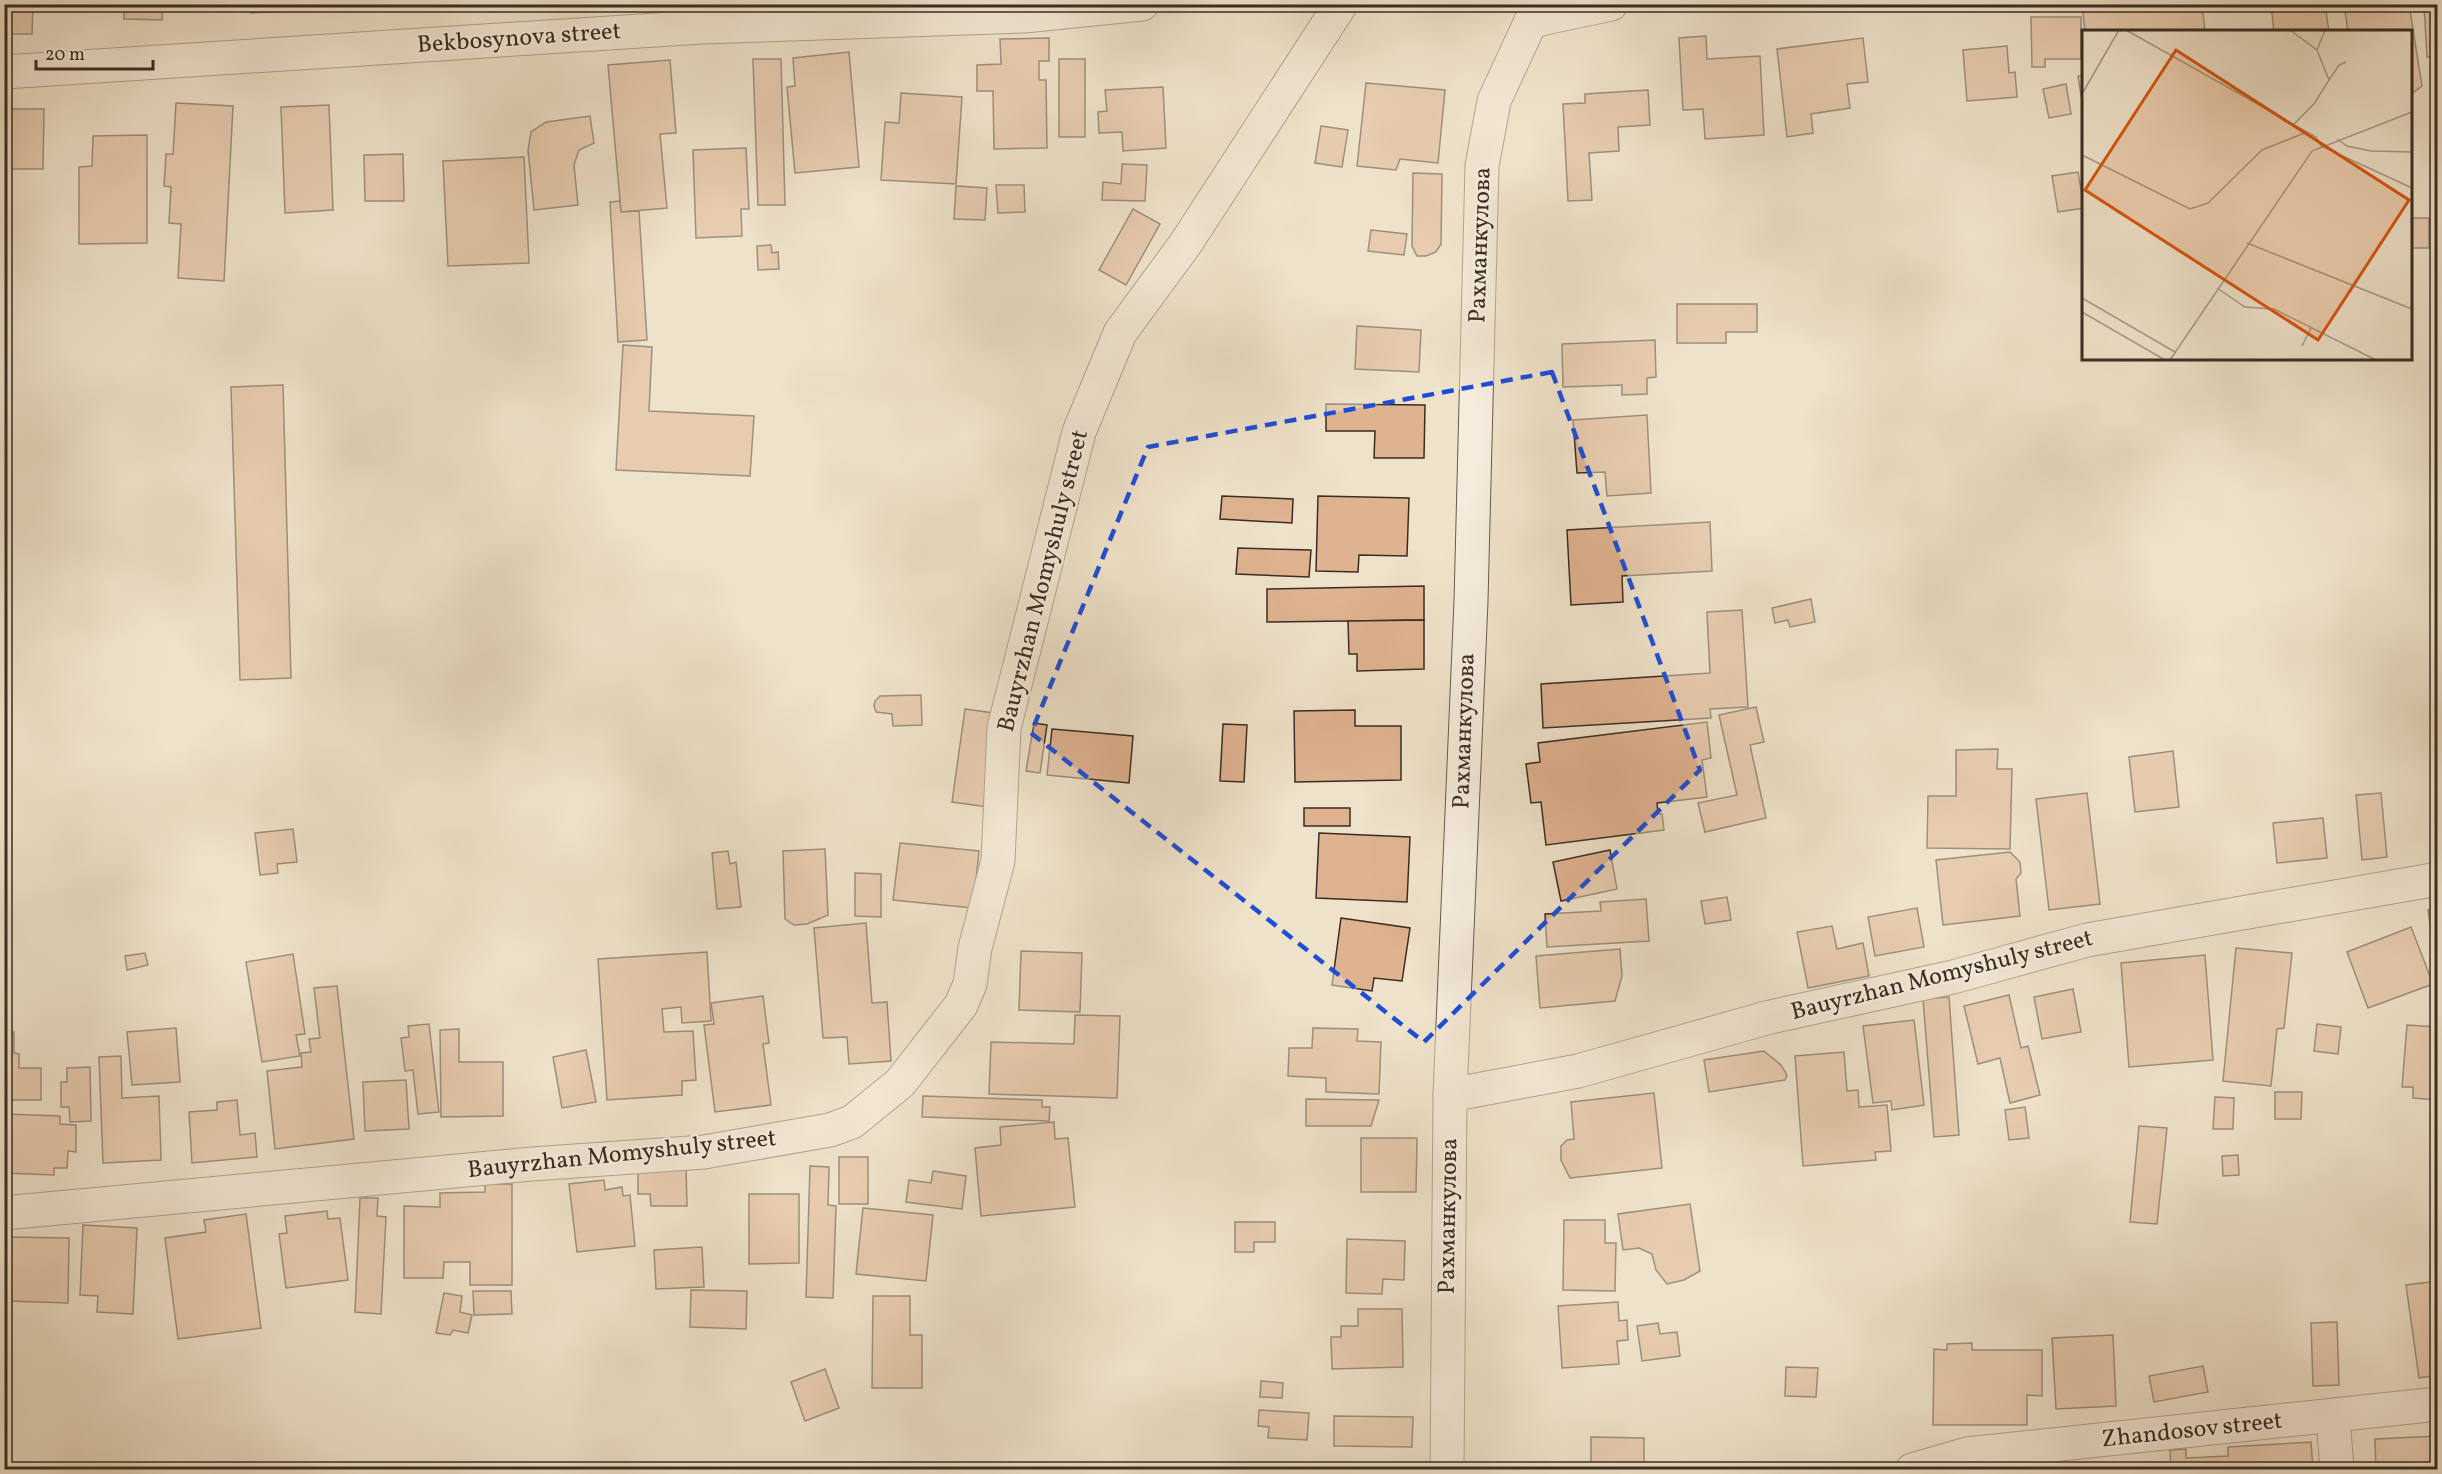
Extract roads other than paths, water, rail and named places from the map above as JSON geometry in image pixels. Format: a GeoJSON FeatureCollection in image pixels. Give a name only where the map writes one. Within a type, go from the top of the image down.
{"type":"FeatureCollection","features":[{"type":"Feature","properties":{"kind":"street","name":"Bekbosynova street"},"geometry":{"type":"LineString","coordinates":[[4,72],[702,27],[1024,16],[1142,4]]}},
{"type":"Feature","properties":{"kind":"street","name":"Bauyrzhan Momyshuly street"},"geometry":{"type":"LineString","coordinates":[[4,1213],[532,1164],[715,1150],[830,1130],[852,1122],[900,1083],[961,1005],[969,984],[975,948],[998,861],[1004,728],[1079,432],[1120,333],[1186,243],[1341,4]]}},
{"type":"Feature","properties":{"kind":"street"},"geometry":{"type":"LineString","coordinates":[[1528,10],[1611,4]]}},
{"type":"Feature","properties":{"kind":"street","name":"Рахманкулова"},"geometry":{"type":"LineString","coordinates":[[1447,1470],[1450,1095],[1471,589],[1482,166],[1494,102],[1528,10]]}},
{"type":"Feature","properties":{"kind":"street","name":"Bauyrzhan Momyshuly street"},"geometry":{"type":"LineString","coordinates":[[1450,1095],[1578,1071],[1770,1017],[1953,977],[2087,940],[2438,879]]}},
{"type":"Feature","properties":{"kind":"street","name":"Zhandosov street"},"geometry":{"type":"LineString","coordinates":[[1912,1470],[1967,1454],[2333,1417],[2438,1404]]}},
{"type":"Feature","properties":{"kind":"street"},"geometry":{"type":"LineString","coordinates":[[2333,1417],[2337,1470]]}}]}
